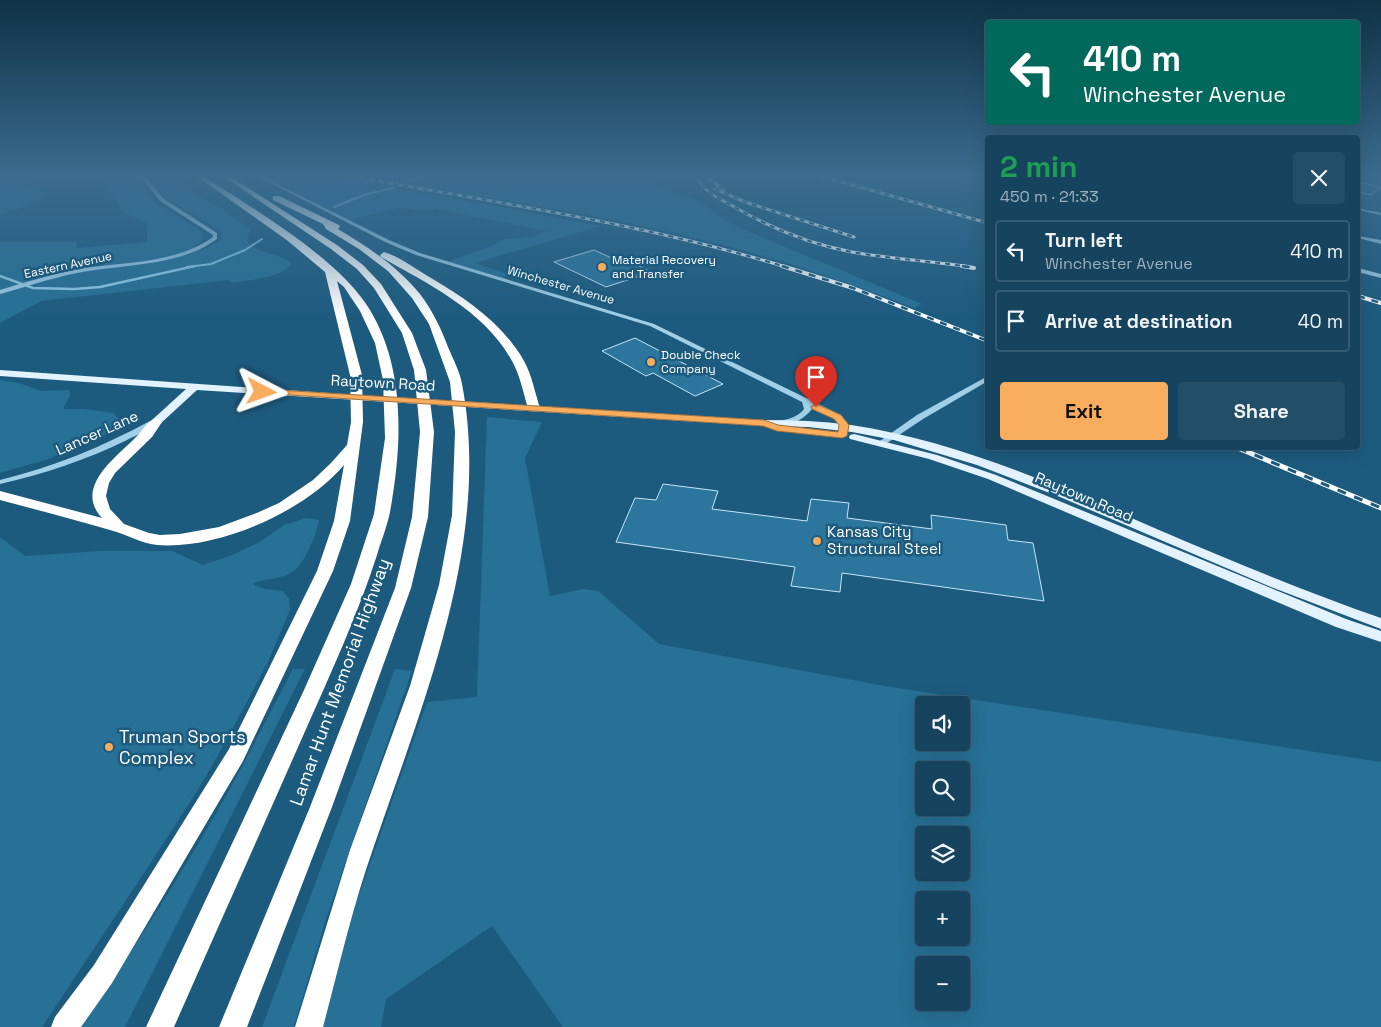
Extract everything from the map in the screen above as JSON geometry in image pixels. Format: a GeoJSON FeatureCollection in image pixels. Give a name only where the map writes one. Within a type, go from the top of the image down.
{"type":"FeatureCollection","features":[{"type":"Feature","properties":{"kind":"highway","name":"Lamar Hunt Memorial Highway"},"geometry":{"type":"LineString","coordinates":[[160,1027],[314,690],[359,584],[382,514],[389,468],[392,438],[389,380],[380,342],[365,311],[348,285],[291,239],[268,223]]}},
{"type":"Feature","properties":{"kind":"highway","name":"Lamar Hunt Memorial Highway"},"geometry":{"type":"LineString","coordinates":[[233,1027],[322,807],[403,588],[420,517],[427,432],[420,370],[407,333],[393,308],[378,286],[360,267],[334,246],[298,223]]}},
{"type":"Feature","properties":{"kind":"highway"},"geometry":{"type":"LineString","coordinates":[[309,1027],[361,850],[420,686],[447,585],[460,515],[462,432],[456,382],[434,324],[416,296],[391,269],[327,224]]}},
{"type":"Feature","properties":{"kind":"highway"},"geometry":{"type":"LineString","coordinates":[[327,224],[384,254],[471,308],[506,342],[519,362],[534,408]]}},
{"type":"Feature","properties":{"kind":"highway"},"geometry":{"type":"LineString","coordinates":[[65,1027],[103,974],[236,755],[284,660],[325,570],[342,521],[357,422],[356,375],[329,269]]}},
{"type":"Feature","properties":{"kind":"highway"},"geometry":{"type":"LineString","coordinates":[[120,528],[106,516],[100,506],[98,494],[113,464],[150,432],[156,422]]}},
{"type":"Feature","properties":{"kind":"highway"},"geometry":{"type":"LineString","coordinates":[[0,495],[120,528],[143,538],[160,540],[190,538],[246,524],[282,506],[319,482],[353,446]]}},
{"type":"Feature","properties":{"kind":"main road","name":"Raytown Road"},"geometry":{"type":"LineString","coordinates":[[0,373],[764,423],[782,422],[886,440],[1106,517],[1346,618],[1381,637]]}},
{"type":"Feature","properties":{"kind":"main road","name":"Lancer Lane"},"geometry":{"type":"LineString","coordinates":[[156,422],[194,387]]}},
{"type":"Feature","properties":{"kind":"main road","name":"Raytown Road"},"geometry":{"type":"LineString","coordinates":[[764,423],[777,428],[843,432]]}},
{"type":"Feature","properties":{"kind":"main road","name":"Raytown Road"},"geometry":{"type":"LineString","coordinates":[[1346,618],[1381,624]]}},
{"type":"Feature","properties":{"kind":"street","name":"Eastern Avenue"},"geometry":{"type":"LineString","coordinates":[[0,292],[45,279],[190,252],[204,246],[215,238],[215,234],[198,223]]}},
{"type":"Feature","properties":{"kind":"street","name":"Winchester Avenue"},"geometry":{"type":"LineString","coordinates":[[351,223],[418,254],[652,325],[838,417],[844,425],[843,432]]}},
{"type":"Feature","properties":{"kind":"street"},"geometry":{"type":"LineString","coordinates":[[1360,237],[1381,242]]}},
{"type":"Feature","properties":{"kind":"street"},"geometry":{"type":"LineString","coordinates":[[1360,271],[1381,276]]}},
{"type":"Feature","properties":{"kind":"street"},"geometry":{"type":"LineString","coordinates":[[886,440],[920,417],[985,380]]}},
{"type":"Feature","properties":{"kind":"street"},"geometry":{"type":"LineString","coordinates":[[782,422],[798,419],[805,415],[808,410],[805,402]]}},
{"type":"Feature","properties":{"kind":"street","name":"Lancer Lane"},"geometry":{"type":"LineString","coordinates":[[0,482],[71,463],[114,444],[156,422]]}},
{"type":"Feature","properties":{"kind":"shaded area"},"geometry":{"type":"Polygon","coordinates":[[[147,223],[188,223],[199,230],[203,236],[201,242],[195,247],[202,250],[222,238],[221,233],[208,223],[242,223],[250,229],[247,241],[252,246],[281,257],[292,264],[280,273],[272,276],[233,283],[229,280],[41,301],[0,323],[0,242],[76,242],[77,248],[147,242],[147,223]]]}},
{"type":"Feature","properties":{"kind":"shaded area"},"geometry":{"type":"Polygon","coordinates":[[[506,223],[585,223],[601,226],[475,263],[510,275],[501,278],[447,262],[494,245],[504,239],[532,237],[547,231],[506,223]]]}},
{"type":"Feature","properties":{"kind":"shaded area"},"geometry":{"type":"Polygon","coordinates":[[[630,223],[730,223],[922,304],[914,308],[845,282],[798,267],[727,246],[630,223]]]}},
{"type":"Feature","properties":{"kind":"shaded area"},"geometry":{"type":"Polygon","coordinates":[[[0,380],[19,383],[41,391],[69,390],[70,396],[63,409],[85,409],[113,413],[122,422],[118,429],[46,460],[0,473],[0,380]]]}},
{"type":"Feature","properties":{"kind":"shaded area"},"geometry":{"type":"Polygon","coordinates":[[[487,417],[542,422],[525,458],[550,596],[583,589],[598,591],[659,644],[885,686],[950,696],[915,696],[915,751],[970,751],[970,699],[1381,762],[1381,1027],[563,1027],[492,926],[386,999],[381,1027],[322,1027],[355,906],[427,702],[477,697],[487,417]]]}},
{"type":"Feature","properties":{"kind":"shaded area","name":"Truman Sports Complex"},"geometry":{"type":"Polygon","coordinates":[[[306,518],[319,520],[308,552],[298,567],[287,575],[253,584],[264,589],[283,591],[289,599],[290,610],[267,664],[199,788],[42,1027],[0,1027],[0,537],[25,556],[101,551],[172,551],[203,565],[232,555],[260,542],[284,525],[306,518]]]}},
{"type":"Feature","properties":{"kind":"shaded area"},"geometry":{"type":"Polygon","coordinates":[[[293,669],[305,669],[125,1027],[80,1027],[192,855],[226,796],[293,669]]]}},
{"type":"Feature","properties":{"kind":"shaded area"},"geometry":{"type":"Polygon","coordinates":[[[395,669],[412,671],[326,919],[294,1027],[262,1027],[395,669]]]}},
{"type":"Feature","properties":{"kind":"building","name":"Material Recovery and Transfer"},"geometry":{"type":"Polygon","coordinates":[[[594,250],[616,260],[621,258],[652,272],[606,287],[554,262],[594,250]]]}},
{"type":"Feature","properties":{"kind":"building","name":"Double Check Company"},"geometry":{"type":"Polygon","coordinates":[[[635,338],[723,384],[695,396],[653,373],[646,376],[602,351],[635,338]]]}},
{"type":"Feature","properties":{"kind":"building","name":"Kansas City Structural Steel"},"geometry":{"type":"Polygon","coordinates":[[[663,484],[718,491],[712,509],[807,521],[811,499],[849,503],[847,518],[932,529],[931,515],[1006,525],[1008,540],[1033,543],[1044,601],[842,573],[840,592],[791,586],[795,567],[616,542],[635,498],[656,500],[663,484]]]}},
{"type":"Feature","properties":{"kind":"waterway"},"geometry":{"type":"LineString","coordinates":[[195,266],[211,264],[245,250],[262,239]]}},
{"type":"Feature","properties":{"kind":"waterway"},"geometry":{"type":"LineString","coordinates":[[0,276],[33,288],[74,289],[100,287],[195,266]]}},
{"type":"Feature","properties":{"kind":"waterway"},"geometry":{"type":"LineString","coordinates":[[187,267],[195,266]]}},
{"type":"Feature","properties":{"kind":"railway"},"geometry":{"type":"LineString","coordinates":[[606,223],[677,238],[786,267]]}},
{"type":"Feature","properties":{"kind":"railway"},"geometry":{"type":"LineString","coordinates":[[765,223],[789,234],[836,249],[970,267]]}},
{"type":"Feature","properties":{"kind":"railway"},"geometry":{"type":"LineString","coordinates":[[810,223],[854,237]]}},
{"type":"Feature","properties":{"kind":"railway"},"geometry":{"type":"LineString","coordinates":[[782,266],[853,288],[985,340]]}},
{"type":"Feature","properties":{"kind":"railway"},"geometry":{"type":"LineString","coordinates":[[962,266],[974,268]]}},
{"type":"Feature","properties":{"kind":"railway"},"geometry":{"type":"LineString","coordinates":[[1360,297],[1381,303]]}},
{"type":"Feature","properties":{"kind":"railway"},"geometry":{"type":"LineString","coordinates":[[1243,450],[1381,508]]}},
{"type":"Feature","properties":{"kind":"place","name":"Material Recovery and Transfer"},"geometry":{"type":"Point","coordinates":[602,267]}},
{"type":"Feature","properties":{"kind":"place","name":"Double Check Company"},"geometry":{"type":"Point","coordinates":[651,362]}},
{"type":"Feature","properties":{"kind":"place","name":"Kansas City Structural Steel"},"geometry":{"type":"Point","coordinates":[817,541]}},
{"type":"Feature","properties":{"kind":"place","name":"Truman Sports Complex"},"geometry":{"type":"Point","coordinates":[109,747]}},
{"type":"Feature","properties":{"kind":"route"},"geometry":{"type":"LineString","coordinates":[[262,392],[764,423],[777,428],[842,436],[844,425],[838,417],[816,407]]}}]}
